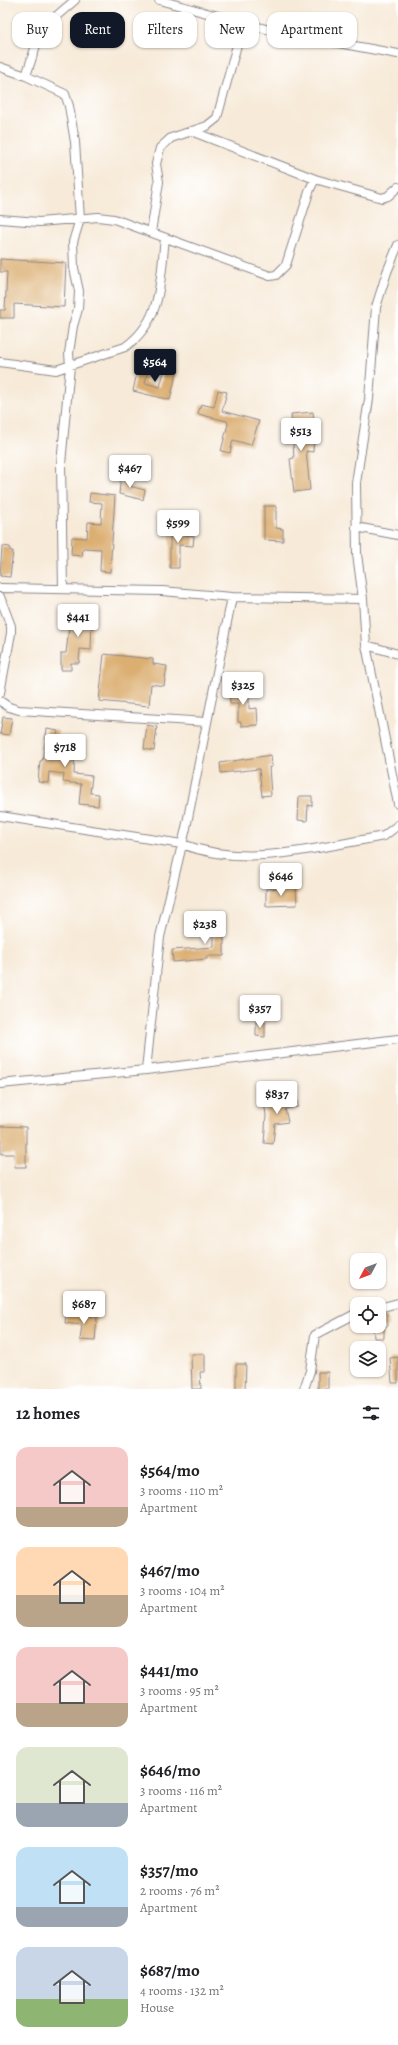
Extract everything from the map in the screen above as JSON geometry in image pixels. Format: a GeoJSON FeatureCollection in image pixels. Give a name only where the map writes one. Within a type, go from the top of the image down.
{"type":"FeatureCollection","features":[{"type":"Feature","properties":{"kind":"street"},"geometry":{"type":"LineString","coordinates":[[26,76],[40,33],[46,25],[76,0]]}},
{"type":"Feature","properties":{"kind":"street"},"geometry":{"type":"LineString","coordinates":[[163,1],[205,13]]}},
{"type":"Feature","properties":{"kind":"street"},"geometry":{"type":"LineString","coordinates":[[259,27],[398,54]]}},
{"type":"Feature","properties":{"kind":"street"},"geometry":{"type":"LineString","coordinates":[[151,232],[159,182],[156,164],[160,148],[171,138],[207,126],[216,118],[236,48]]}},
{"type":"Feature","properties":{"kind":"street"},"geometry":{"type":"LineString","coordinates":[[0,67],[26,76],[65,94],[69,106],[75,142],[80,219],[73,242],[74,268],[79,291],[78,309],[73,326],[69,353],[70,366],[61,464],[63,589]]}},
{"type":"Feature","properties":{"kind":"street"},"geometry":{"type":"LineString","coordinates":[[191,131],[316,179],[382,198],[388,196],[398,187]]}},
{"type":"Feature","properties":{"kind":"street"},"geometry":{"type":"LineString","coordinates":[[0,219],[39,222],[80,219],[114,219],[270,276],[276,275],[286,265],[310,189],[316,179]]}},
{"type":"Feature","properties":{"kind":"street"},"geometry":{"type":"LineString","coordinates":[[0,362],[56,370],[125,347],[135,340],[149,322],[157,304],[165,238]]}},
{"type":"Feature","properties":{"kind":"street"},"geometry":{"type":"LineString","coordinates":[[398,245],[387,272],[376,308],[369,400],[356,483],[357,554],[363,599],[366,645],[398,804]]}},
{"type":"Feature","properties":{"kind":"street"},"geometry":{"type":"LineString","coordinates":[[356,527],[398,535]]}},
{"type":"Feature","properties":{"kind":"street"},"geometry":{"type":"LineString","coordinates":[[0,588],[162,591],[232,597],[363,599]]}},
{"type":"Feature","properties":{"kind":"street"},"geometry":{"type":"LineString","coordinates":[[0,597],[11,626],[11,633],[0,692]]}},
{"type":"Feature","properties":{"kind":"street"},"geometry":{"type":"LineString","coordinates":[[146,1070],[160,937],[182,844],[232,597]]}},
{"type":"Feature","properties":{"kind":"street"},"geometry":{"type":"LineString","coordinates":[[366,645],[398,654]]}},
{"type":"Feature","properties":{"kind":"street"},"geometry":{"type":"LineString","coordinates":[[0,701],[9,707],[20,710],[207,722]]}},
{"type":"Feature","properties":{"kind":"street"},"geometry":{"type":"LineString","coordinates":[[0,816],[182,844],[203,852],[263,856],[384,836],[398,825]]}},
{"type":"Feature","properties":{"kind":"street"},"geometry":{"type":"LineString","coordinates":[[0,1084],[146,1070],[398,1040]]}},
{"type":"Feature","properties":{"kind":"street"},"geometry":{"type":"LineString","coordinates":[[386,1306],[398,1303]]}},
{"type":"Feature","properties":{"kind":"street"},"geometry":{"type":"LineString","coordinates":[[304,1389],[310,1371],[315,1334],[350,1316]]}},
{"type":"Feature","properties":{"kind":"building"},"geometry":{"type":"Polygon","coordinates":[[[0,259],[66,263],[64,307],[14,304],[14,318],[0,318],[0,310],[5,310],[7,272],[0,272],[0,259]]]}},
{"type":"Feature","properties":{"kind":"building"},"geometry":{"type":"Polygon","coordinates":[[[139,363],[149,365],[145,383],[160,387],[165,368],[177,371],[170,400],[133,391],[139,363]]]}},
{"type":"Feature","properties":{"kind":"building"},"geometry":{"type":"Polygon","coordinates":[[[218,390],[227,392],[222,411],[259,421],[251,445],[233,440],[230,453],[221,451],[228,424],[227,421],[198,414],[201,404],[214,407],[218,390]]]}},
{"type":"Feature","properties":{"kind":"building"},"geometry":{"type":"Polygon","coordinates":[[[313,412],[314,423],[302,423],[300,439],[314,439],[313,452],[306,451],[310,490],[294,492],[290,459],[294,458],[291,414],[313,412]]]}},
{"type":"Feature","properties":{"kind":"building"},"geometry":{"type":"Polygon","coordinates":[[[121,474],[130,475],[129,486],[145,490],[143,500],[119,494],[121,474]]]}},
{"type":"Feature","properties":{"kind":"building"},"geometry":{"type":"Polygon","coordinates":[[[90,493],[115,496],[110,572],[100,571],[101,549],[83,548],[82,556],[71,555],[72,537],[87,538],[88,522],[101,523],[102,503],[89,502],[90,493]]]}},
{"type":"Feature","properties":{"kind":"building"},"geometry":{"type":"Polygon","coordinates":[[[264,506],[276,506],[276,528],[283,529],[283,541],[264,540],[264,506]]]}},
{"type":"Feature","properties":{"kind":"building"},"geometry":{"type":"Polygon","coordinates":[[[170,525],[183,525],[183,535],[194,536],[193,546],[179,545],[179,568],[170,568],[170,525]]]}},
{"type":"Feature","properties":{"kind":"building"},"geometry":{"type":"Polygon","coordinates":[[[2,546],[10,547],[10,551],[13,551],[10,577],[0,576],[2,546]]]}},
{"type":"Feature","properties":{"kind":"building"},"geometry":{"type":"Polygon","coordinates":[[[79,608],[86,609],[92,616],[91,650],[80,649],[79,663],[71,663],[71,670],[61,670],[61,653],[66,653],[69,627],[72,627],[73,613],[79,608]]]}},
{"type":"Feature","properties":{"kind":"building"},"geometry":{"type":"Polygon","coordinates":[[[104,654],[153,659],[153,664],[167,666],[164,686],[151,684],[149,706],[99,701],[104,654]]]}},
{"type":"Feature","properties":{"kind":"building"},"geometry":{"type":"Polygon","coordinates":[[[239,683],[240,693],[249,692],[249,709],[257,708],[258,725],[241,726],[241,722],[238,722],[238,704],[230,704],[229,684],[239,683]]]}},
{"type":"Feature","properties":{"kind":"building"},"geometry":{"type":"Polygon","coordinates":[[[3,717],[12,718],[9,735],[0,734],[3,717]]]}},
{"type":"Feature","properties":{"kind":"building"},"geometry":{"type":"Polygon","coordinates":[[[147,725],[157,727],[154,751],[144,749],[147,725]]]}},
{"type":"Feature","properties":{"kind":"building"},"geometry":{"type":"Polygon","coordinates":[[[47,729],[58,731],[55,744],[75,745],[74,774],[92,776],[90,793],[99,794],[98,806],[79,804],[81,784],[63,782],[64,774],[49,772],[48,783],[38,782],[40,761],[42,761],[47,729]]]}},
{"type":"Feature","properties":{"kind":"building"},"geometry":{"type":"Polygon","coordinates":[[[271,755],[272,767],[269,767],[271,795],[262,796],[259,769],[221,773],[220,763],[271,755]]]}},
{"type":"Feature","properties":{"kind":"building"},"geometry":{"type":"Polygon","coordinates":[[[299,796],[312,796],[312,806],[308,805],[307,821],[298,820],[299,796]]]}},
{"type":"Feature","properties":{"kind":"building"},"geometry":{"type":"Polygon","coordinates":[[[296,887],[297,905],[266,906],[266,889],[296,887]]]}},
{"type":"Feature","properties":{"kind":"building"},"geometry":{"type":"Polygon","coordinates":[[[214,914],[224,914],[224,956],[207,956],[207,959],[173,962],[172,950],[214,947],[214,914]]]}},
{"type":"Feature","properties":{"kind":"building"},"geometry":{"type":"Polygon","coordinates":[[[256,1021],[265,1022],[265,1037],[256,1036],[256,1021]]]}},
{"type":"Feature","properties":{"kind":"building"},"geometry":{"type":"Polygon","coordinates":[[[297,1097],[298,1107],[285,1109],[288,1122],[275,1124],[273,1144],[264,1143],[266,1115],[264,1101],[297,1097]]]}},
{"type":"Feature","properties":{"kind":"building"},"geometry":{"type":"Polygon","coordinates":[[[0,1126],[26,1127],[26,1167],[15,1167],[14,1154],[1,1154],[0,1126]]]}},
{"type":"Feature","properties":{"kind":"building"},"geometry":{"type":"Polygon","coordinates":[[[66,1313],[97,1317],[95,1341],[80,1340],[82,1325],[65,1323],[66,1313]]]}},
{"type":"Feature","properties":{"kind":"building"},"geometry":{"type":"Polygon","coordinates":[[[386,1313],[388,1326],[386,1326],[386,1313]]]}},
{"type":"Feature","properties":{"kind":"building"},"geometry":{"type":"Polygon","coordinates":[[[374,1333],[384,1333],[384,1338],[374,1338],[374,1333]]]}},
{"type":"Feature","properties":{"kind":"building"},"geometry":{"type":"Polygon","coordinates":[[[191,1354],[205,1354],[205,1372],[200,1372],[201,1389],[192,1389],[191,1354]]]}},
{"type":"Feature","properties":{"kind":"building"},"geometry":{"type":"Polygon","coordinates":[[[398,1357],[398,1383],[392,1383],[390,1358],[398,1357]]]}},
{"type":"Feature","properties":{"kind":"building"},"geometry":{"type":"Polygon","coordinates":[[[236,1364],[246,1364],[245,1389],[236,1389],[236,1364]]]}},
{"type":"Feature","properties":{"kind":"building"},"geometry":{"type":"Polygon","coordinates":[[[318,1372],[328,1372],[328,1389],[318,1389],[318,1372]]]}}]}
